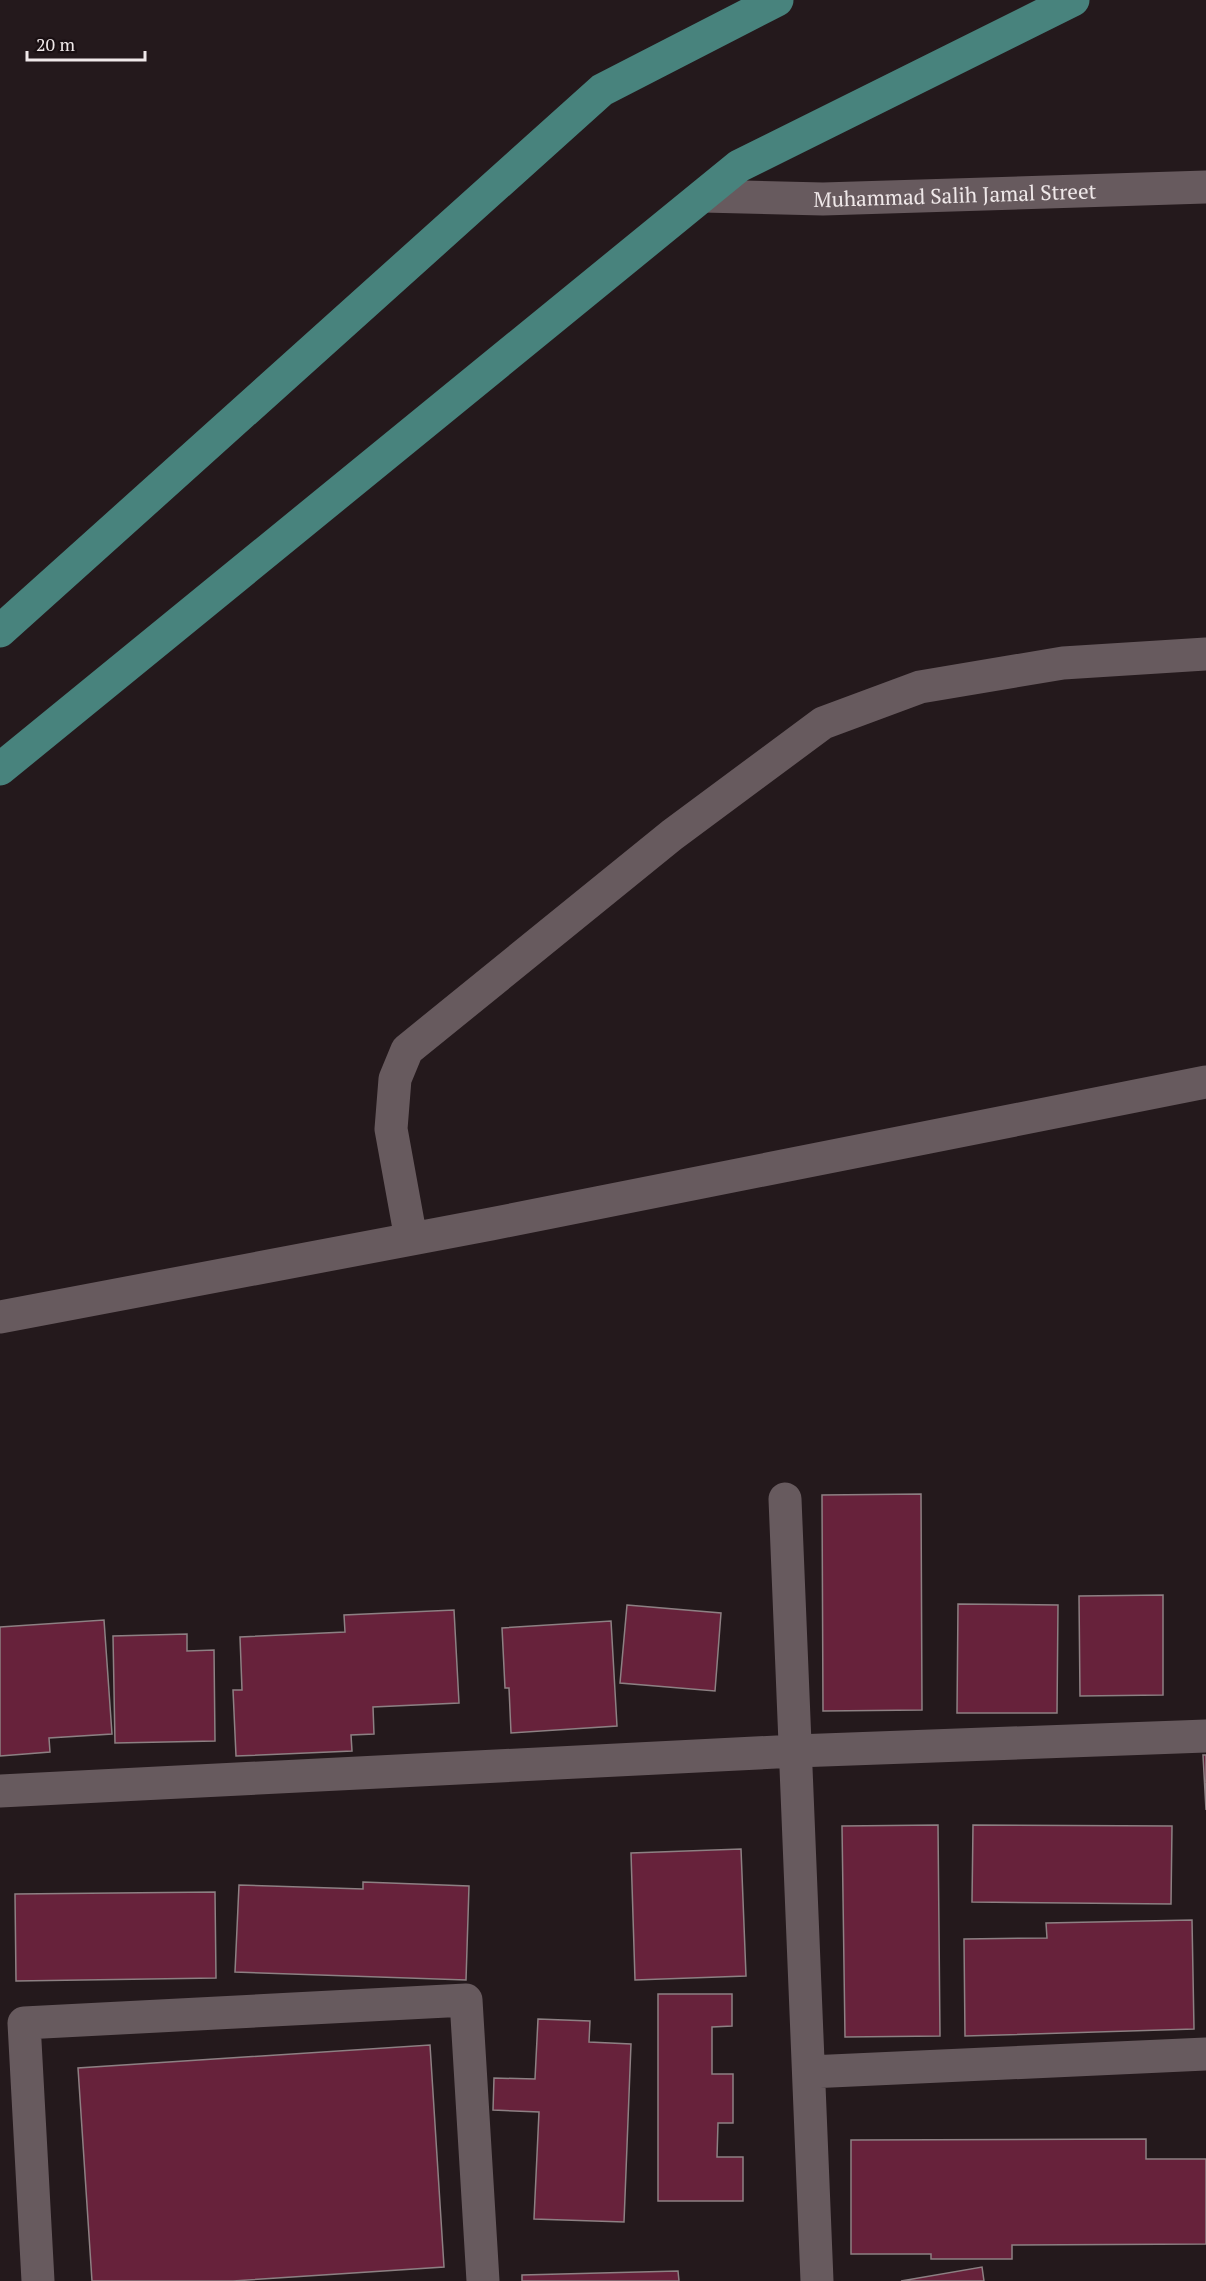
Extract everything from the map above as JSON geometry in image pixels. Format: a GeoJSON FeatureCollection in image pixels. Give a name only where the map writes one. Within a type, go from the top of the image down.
{"type":"FeatureCollection","features":[{"type":"Feature","properties":{"kind":"main road"},"geometry":{"type":"LineString","coordinates":[[0,631],[602,90],[777,0]]}},
{"type":"Feature","properties":{"kind":"main road"},"geometry":{"type":"LineString","coordinates":[[0,769],[739,166],[1073,0]]}},
{"type":"Feature","properties":{"kind":"street","name":"Muhammad Salih Jamal Street"},"geometry":{"type":"LineString","coordinates":[[703,196],[823,199],[1206,187]]}},
{"type":"Feature","properties":{"kind":"street"},"geometry":{"type":"LineString","coordinates":[[411,1239],[390,1130],[395,1078],[407,1050],[672,834],[823,723],[920,687],[1063,663],[1206,654]]}},
{"type":"Feature","properties":{"kind":"street"},"geometry":{"type":"LineString","coordinates":[[0,1317],[411,1239],[1206,1082]]}},
{"type":"Feature","properties":{"kind":"street"},"geometry":{"type":"LineString","coordinates":[[785,1499],[817,2281]]}},
{"type":"Feature","properties":{"kind":"street"},"geometry":{"type":"LineString","coordinates":[[0,1791],[796,1751],[1206,1736]]}},
{"type":"Feature","properties":{"kind":"street"},"geometry":{"type":"LineString","coordinates":[[38,2281],[24,2023],[466,2000],[483,2281]]}},
{"type":"Feature","properties":{"kind":"street"},"geometry":{"type":"LineString","coordinates":[[809,2072],[1206,2054]]}},
{"type":"Feature","properties":{"kind":"building"},"geometry":{"type":"Polygon","coordinates":[[[921,1494],[922,1710],[823,1711],[822,1495],[921,1494]]]}},
{"type":"Feature","properties":{"kind":"building"},"geometry":{"type":"Polygon","coordinates":[[[1163,1595],[1163,1695],[1080,1696],[1079,1596],[1163,1595]]]}},
{"type":"Feature","properties":{"kind":"building"},"geometry":{"type":"Polygon","coordinates":[[[958,1604],[1058,1605],[1057,1713],[957,1713],[958,1604]]]}},
{"type":"Feature","properties":{"kind":"building"},"geometry":{"type":"Polygon","coordinates":[[[627,1605],[721,1613],[715,1691],[620,1683],[627,1605]]]}},
{"type":"Feature","properties":{"kind":"building"},"geometry":{"type":"Polygon","coordinates":[[[454,1610],[459,1703],[373,1707],[374,1734],[351,1735],[352,1751],[236,1756],[233,1690],[242,1690],[240,1637],[345,1632],[344,1615],[454,1610]]]}},
{"type":"Feature","properties":{"kind":"building"},"geometry":{"type":"Polygon","coordinates":[[[104,1620],[112,1734],[49,1738],[50,1752],[0,1756],[0,1627],[104,1620]]]}},
{"type":"Feature","properties":{"kind":"building"},"geometry":{"type":"Polygon","coordinates":[[[611,1621],[617,1726],[511,1733],[509,1688],[505,1688],[502,1628],[611,1621]]]}},
{"type":"Feature","properties":{"kind":"building"},"geometry":{"type":"Polygon","coordinates":[[[187,1634],[187,1651],[214,1650],[215,1741],[115,1743],[113,1636],[187,1634]]]}},
{"type":"Feature","properties":{"kind":"building"},"geometry":{"type":"Polygon","coordinates":[[[1203,1755],[1206,1755],[1206,1810],[1203,1755]]]}},
{"type":"Feature","properties":{"kind":"building"},"geometry":{"type":"Polygon","coordinates":[[[938,1825],[940,2036],[845,2037],[842,1826],[938,1825]]]}},
{"type":"Feature","properties":{"kind":"building"},"geometry":{"type":"Polygon","coordinates":[[[973,1825],[1172,1826],[1171,1904],[972,1902],[973,1825]]]}},
{"type":"Feature","properties":{"kind":"building"},"geometry":{"type":"Polygon","coordinates":[[[741,1849],[746,1976],[635,1980],[631,1853],[741,1849]]]}},
{"type":"Feature","properties":{"kind":"building"},"geometry":{"type":"Polygon","coordinates":[[[363,1882],[469,1886],[466,1980],[235,1972],[239,1885],[363,1889],[363,1882]]]}},
{"type":"Feature","properties":{"kind":"building"},"geometry":{"type":"Polygon","coordinates":[[[215,1892],[216,1978],[16,1981],[15,1894],[215,1892]]]}},
{"type":"Feature","properties":{"kind":"building"},"geometry":{"type":"Polygon","coordinates":[[[1192,1920],[1194,2029],[965,2036],[964,1939],[1047,1938],[1046,1923],[1192,1920]]]}},
{"type":"Feature","properties":{"kind":"building"},"geometry":{"type":"Polygon","coordinates":[[[658,1994],[732,1994],[732,2026],[712,2027],[712,2074],[733,2074],[733,2123],[718,2123],[717,2157],[743,2157],[743,2201],[658,2201],[658,1994]]]}},
{"type":"Feature","properties":{"kind":"building"},"geometry":{"type":"Polygon","coordinates":[[[538,2019],[590,2021],[589,2042],[631,2044],[624,2222],[534,2219],[539,2112],[493,2110],[494,2078],[535,2079],[538,2019]]]}},
{"type":"Feature","properties":{"kind":"building"},"geometry":{"type":"Polygon","coordinates":[[[430,2045],[444,2267],[233,2281],[92,2281],[78,2068],[430,2045]]]}},
{"type":"Feature","properties":{"kind":"building"},"geometry":{"type":"Polygon","coordinates":[[[1146,2139],[1146,2159],[1206,2159],[1206,2244],[1012,2245],[1012,2259],[931,2259],[931,2254],[851,2254],[851,2140],[1146,2139]]]}},
{"type":"Feature","properties":{"kind":"building"},"geometry":{"type":"Polygon","coordinates":[[[982,2267],[984,2281],[901,2281],[982,2267]]]}},
{"type":"Feature","properties":{"kind":"building"},"geometry":{"type":"Polygon","coordinates":[[[678,2271],[679,2281],[522,2281],[522,2275],[678,2271]]]}}]}
